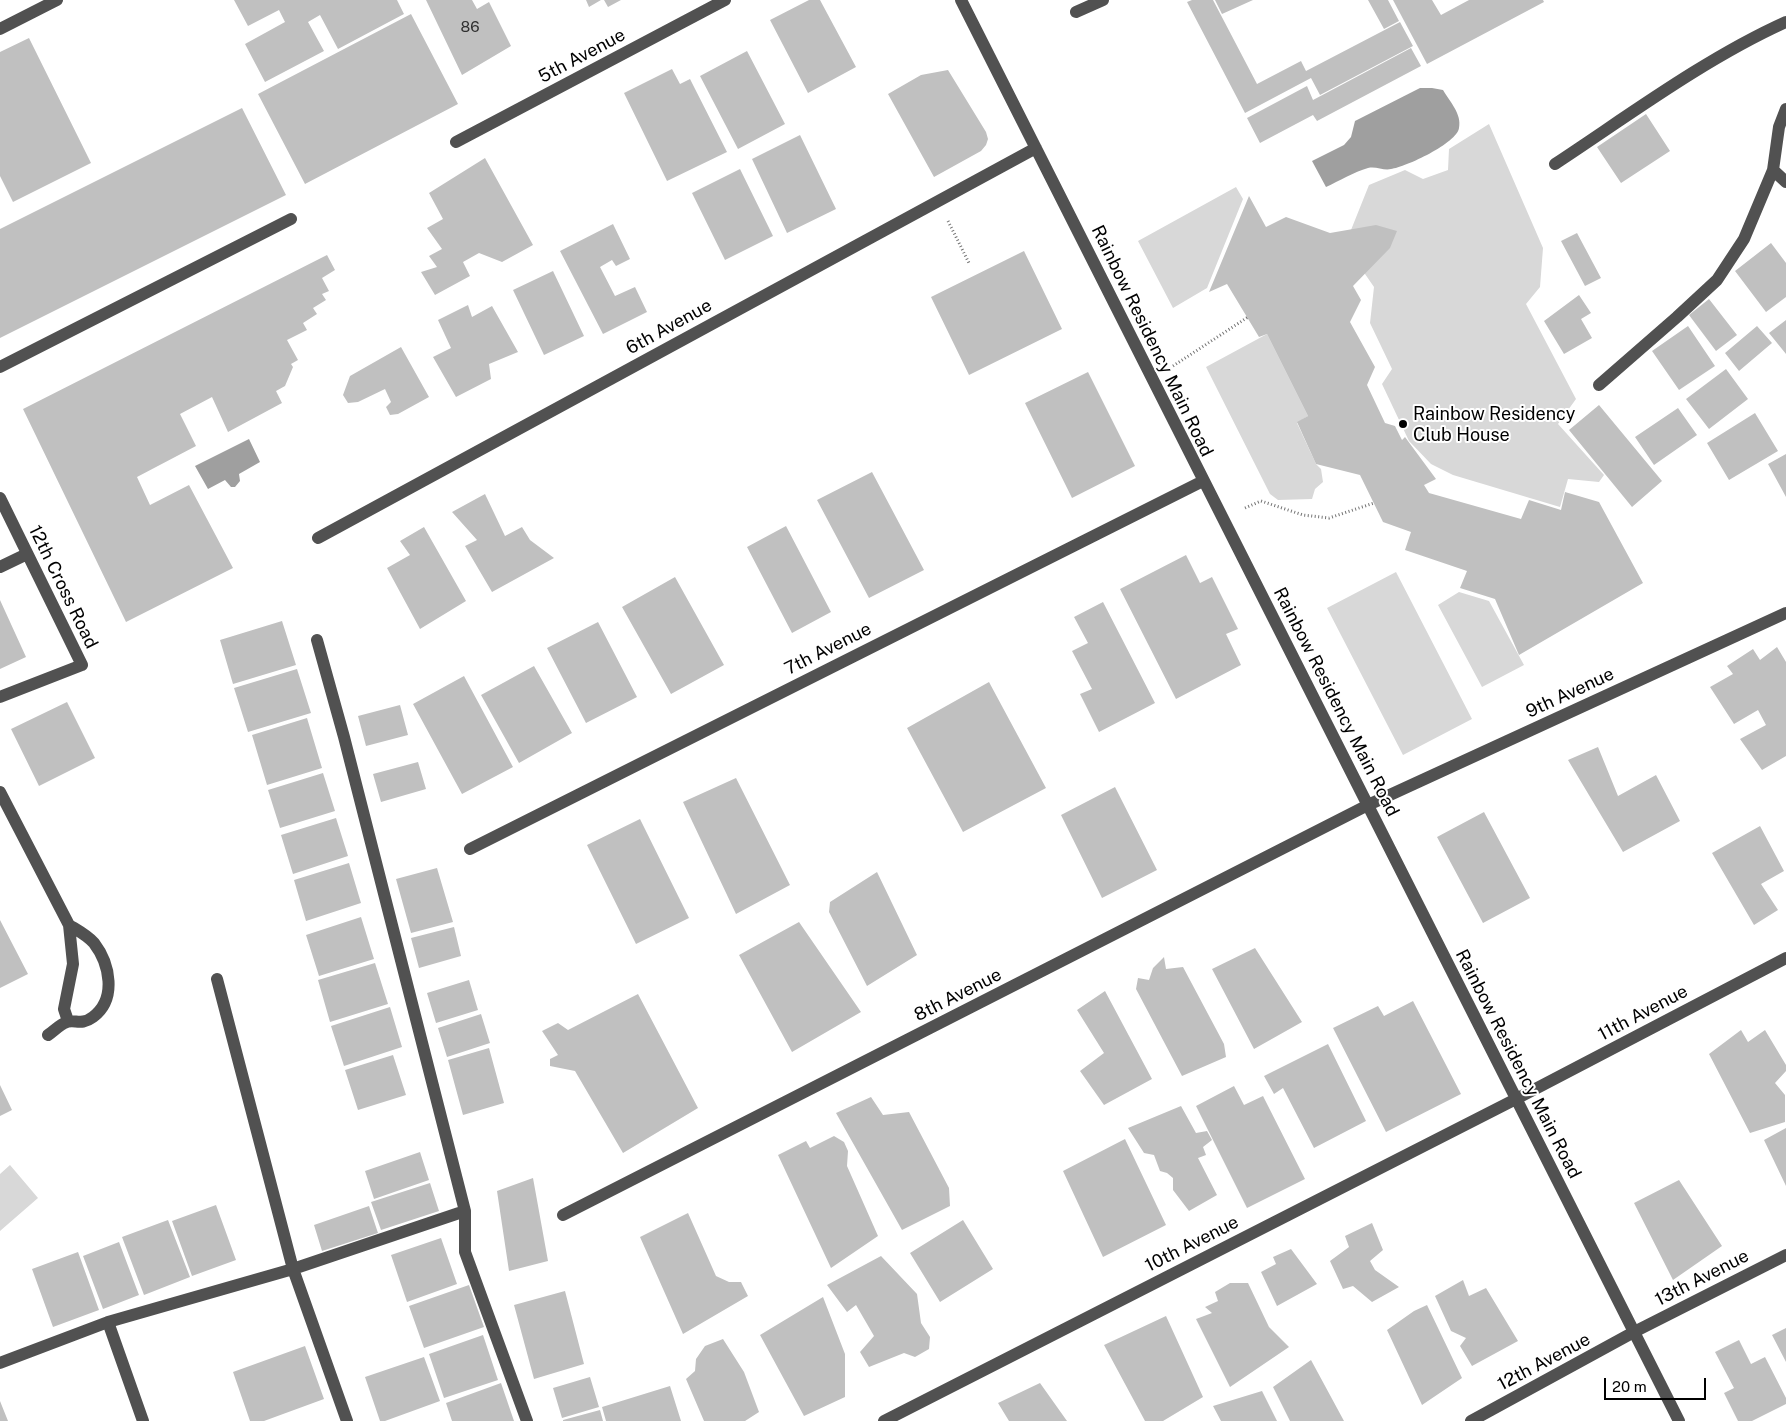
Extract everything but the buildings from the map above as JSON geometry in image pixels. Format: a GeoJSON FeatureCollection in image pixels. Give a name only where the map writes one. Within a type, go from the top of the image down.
{"type":"FeatureCollection","features":[{"type":"Feature","properties":{"kind":"street"},"geometry":{"type":"LineString","coordinates":[[0,30],[57,0]]}},
{"type":"Feature","properties":{"kind":"street","name":"5th Avenue"},"geometry":{"type":"LineString","coordinates":[[456,142],[724,0]]}},
{"type":"Feature","properties":{"kind":"street","name":"Rainbow Residency Main Road"},"geometry":{"type":"LineString","coordinates":[[960,0],[1036,148],[1202,482],[1368,805],[1679,1421]]}},
{"type":"Feature","properties":{"kind":"street"},"geometry":{"type":"LineString","coordinates":[[1076,12],[1103,0]]}},
{"type":"Feature","properties":{"kind":"street"},"geometry":{"type":"LineString","coordinates":[[1555,164],[1693,73],[1756,36],[1786,22]]}},
{"type":"Feature","properties":{"kind":"street"},"geometry":{"type":"LineString","coordinates":[[1599,385],[1717,280],[1744,238],[1773,170],[1779,127],[1786,109]]}},
{"type":"Feature","properties":{"kind":"street","name":"6th Avenue"},"geometry":{"type":"LineString","coordinates":[[318,538],[1036,148]]}},
{"type":"Feature","properties":{"kind":"street"},"geometry":{"type":"LineString","coordinates":[[1773,170],[1786,182]]}},
{"type":"Feature","properties":{"kind":"street"},"geometry":{"type":"LineString","coordinates":[[0,368],[291,219]]}},
{"type":"Feature","properties":{"kind":"street","name":"7th Avenue"},"geometry":{"type":"LineString","coordinates":[[470,849],[1202,482]]}},
{"type":"Feature","properties":{"kind":"street","name":"12th Cross Road"},"geometry":{"type":"LineString","coordinates":[[0,498],[82,665],[0,697]]}},
{"type":"Feature","properties":{"kind":"street"},"geometry":{"type":"LineString","coordinates":[[0,567],[27,554]]}},
{"type":"Feature","properties":{"kind":"street","name":"9th Avenue"},"geometry":{"type":"LineString","coordinates":[[1368,805],[1786,613]]}},
{"type":"Feature","properties":{"kind":"street"},"geometry":{"type":"LineString","coordinates":[[317,640],[344,737],[465,1211],[466,1252],[527,1421]]}},
{"type":"Feature","properties":{"kind":"street"},"geometry":{"type":"LineString","coordinates":[[0,792],[69,925],[73,964],[64,1009],[68,1021]]}},
{"type":"Feature","properties":{"kind":"street","name":"8th Avenue"},"geometry":{"type":"LineString","coordinates":[[563,1215],[1368,805]]}},
{"type":"Feature","properties":{"kind":"street"},"geometry":{"type":"LineString","coordinates":[[48,1035],[68,1021],[83,1022],[93,1017],[106,1000],[108,988],[107,968],[94,943],[69,925]]}},
{"type":"Feature","properties":{"kind":"street","name":"11th Avenue"},"geometry":{"type":"LineString","coordinates":[[1516,1099],[1786,958]]}},
{"type":"Feature","properties":{"kind":"street"},"geometry":{"type":"LineString","coordinates":[[217,979],[293,1270],[347,1421]]}},
{"type":"Feature","properties":{"kind":"street","name":"10th Avenue"},"geometry":{"type":"LineString","coordinates":[[884,1421],[1516,1099]]}},
{"type":"Feature","properties":{"kind":"street"},"geometry":{"type":"LineString","coordinates":[[0,1363],[108,1322],[293,1270],[465,1211]]}},
{"type":"Feature","properties":{"kind":"street","name":"13th Avenue"},"geometry":{"type":"LineString","coordinates":[[1634,1332],[1786,1255]]}},
{"type":"Feature","properties":{"kind":"street"},"geometry":{"type":"LineString","coordinates":[[108,1322],[143,1421]]}},
{"type":"Feature","properties":{"kind":"street","name":"12th Avenue"},"geometry":{"type":"LineString","coordinates":[[1471,1421],[1634,1332]]}},
{"type":"Feature","properties":{"kind":"path"},"geometry":{"type":"LineString","coordinates":[[938,201],[968,263]]}},
{"type":"Feature","properties":{"kind":"path"},"geometry":{"type":"LineString","coordinates":[[1152,381],[1248,317]]}},
{"type":"Feature","properties":{"kind":"path"},"geometry":{"type":"LineString","coordinates":[[1221,517],[1261,501],[1303,515],[1329,518],[1374,503]]}},
{"type":"Feature","properties":{"kind":"shaded area"},"geometry":{"type":"Polygon","coordinates":[[[1420,88],[1443,90],[1459,118],[1459,128],[1456,134],[1441,147],[1408,164],[1388,169],[1368,168],[1326,187],[1312,161],[1344,145],[1351,137],[1355,121],[1420,88]]]}},
{"type":"Feature","properties":{"kind":"shaded area"},"geometry":{"type":"Polygon","coordinates":[[[1489,124],[1543,248],[1540,287],[1526,304],[1576,399],[1558,424],[1604,475],[1599,482],[1568,479],[1560,507],[1453,475],[1431,464],[1409,441],[1382,384],[1392,369],[1370,323],[1374,287],[1345,245],[1369,185],[1405,170],[1423,179],[1448,170],[1449,149],[1489,124]]]}},
{"type":"Feature","properties":{"kind":"shaded area"},"geometry":{"type":"Polygon","coordinates":[[[1236,187],[1243,199],[1207,288],[1173,308],[1138,241],[1236,187]]]}},
{"type":"Feature","properties":{"kind":"shaded area"},"geometry":{"type":"Polygon","coordinates":[[[1267,334],[1308,416],[1297,423],[1316,464],[1321,469],[1323,482],[1315,489],[1312,499],[1278,500],[1270,494],[1206,367],[1267,334]]]}},
{"type":"Feature","properties":{"kind":"shaded area"},"geometry":{"type":"Polygon","coordinates":[[[249,439],[260,462],[239,474],[240,481],[235,487],[231,487],[225,480],[208,489],[195,466],[249,439]]]}},
{"type":"Feature","properties":{"kind":"shaded area"},"geometry":{"type":"Polygon","coordinates":[[[1396,572],[1472,719],[1403,755],[1327,608],[1396,572]]]}},
{"type":"Feature","properties":{"kind":"shaded area"},"geometry":{"type":"Polygon","coordinates":[[[1459,592],[1489,601],[1524,665],[1482,687],[1438,605],[1459,592]]]}},
{"type":"Feature","properties":{"kind":"shaded area"},"geometry":{"type":"Polygon","coordinates":[[[10,1165],[38,1198],[0,1231],[0,1174],[10,1165]]]}},
{"type":"Feature","properties":{"kind":"place","name":"Rainbow Residency Club House"},"geometry":{"type":"Point","coordinates":[1403,424]}}]}
